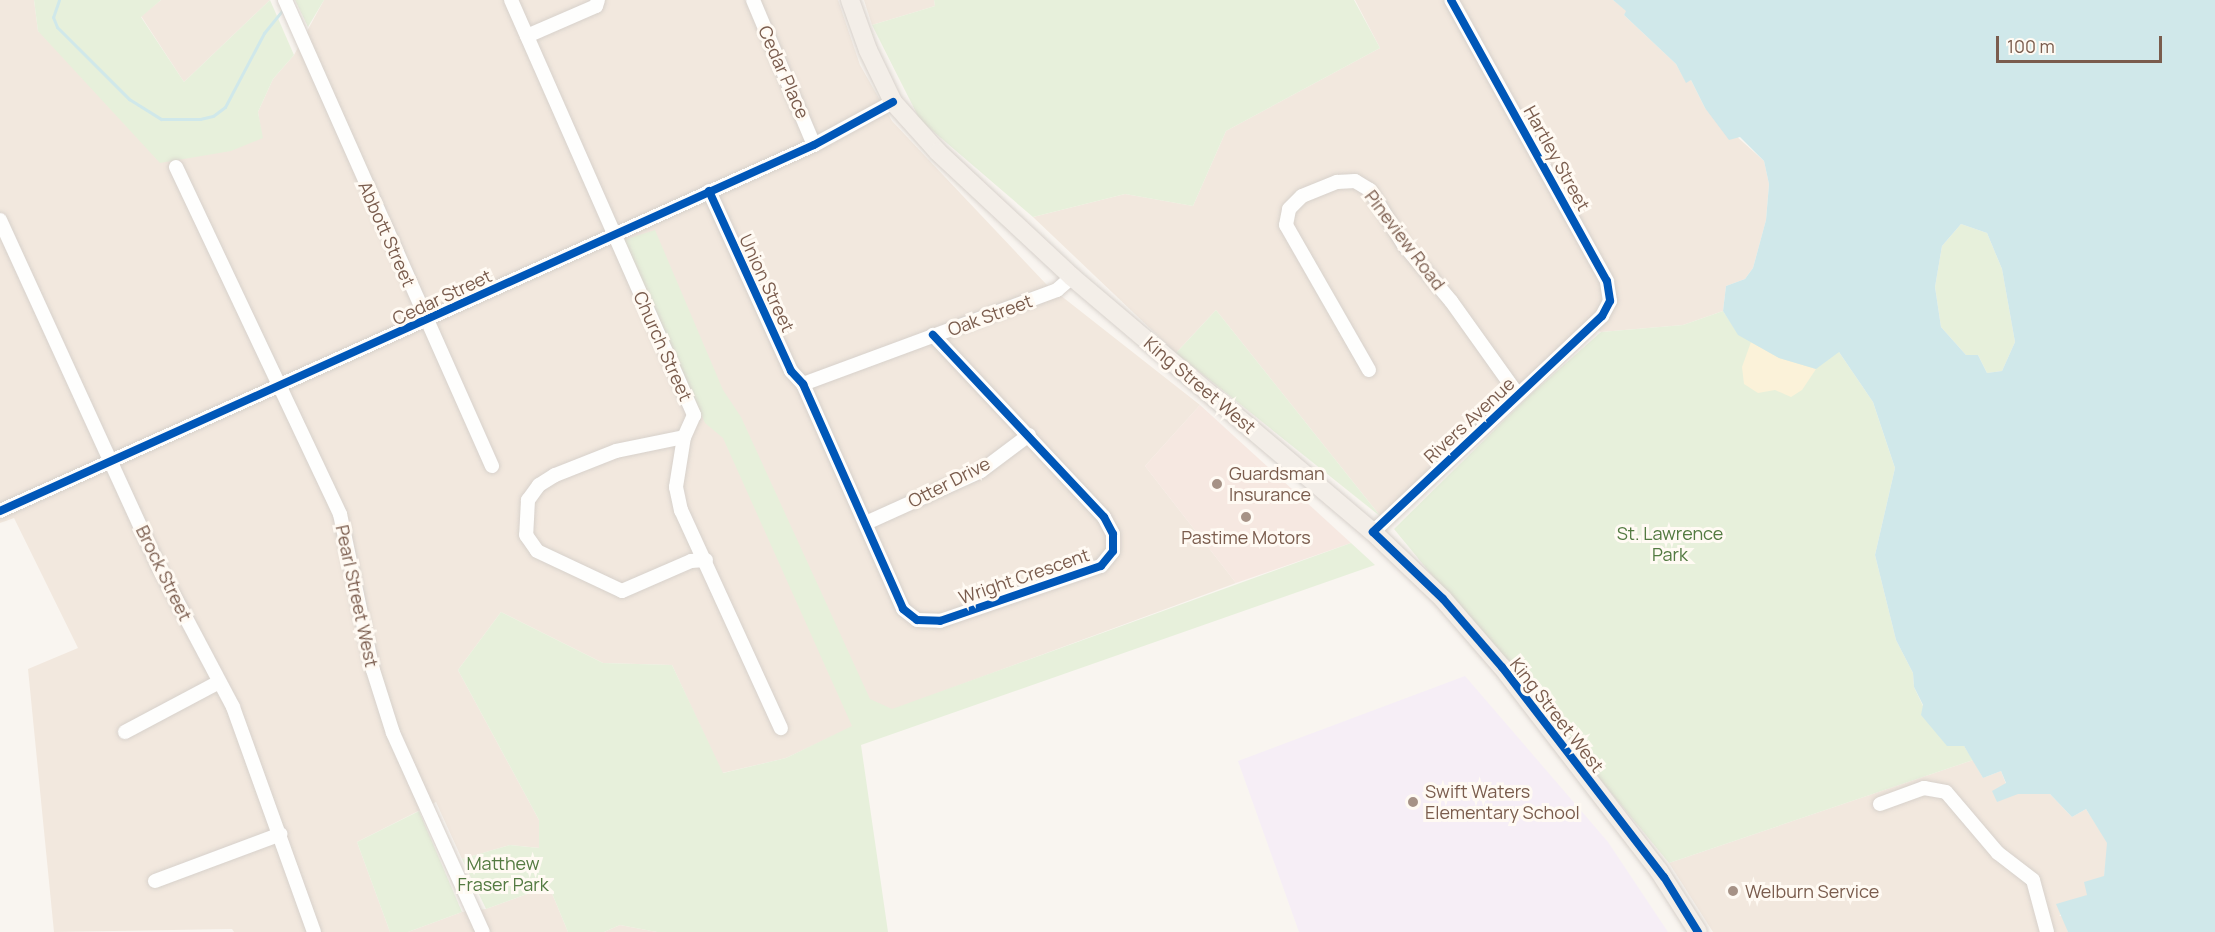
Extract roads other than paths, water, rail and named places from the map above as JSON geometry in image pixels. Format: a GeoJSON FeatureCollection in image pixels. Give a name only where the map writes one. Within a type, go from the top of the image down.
{"type":"FeatureCollection","features":[{"type":"Feature","properties":{"kind":"main road","name":"King Street West"},"geometry":{"type":"LineString","coordinates":[[850,0],[868,50],[893,102],[938,152],[1072,277],[1373,532],[1443,599],[1502,667],[1659,871],[1698,932]]}},
{"type":"Feature","properties":{"kind":"street","name":"Abbott Street"},"geometry":{"type":"LineString","coordinates":[[285,0],[492,466]]}},
{"type":"Feature","properties":{"kind":"street","name":"Church Street"},"geometry":{"type":"LineString","coordinates":[[511,0],[694,415],[684,437],[676,487],[681,510],[706,560],[781,728]]}},
{"type":"Feature","properties":{"kind":"street"},"geometry":{"type":"LineString","coordinates":[[527,36],[596,6],[598,0]]}},
{"type":"Feature","properties":{"kind":"street","name":"Cedar Place"},"geometry":{"type":"LineString","coordinates":[[753,0],[814,145]]}},
{"type":"Feature","properties":{"kind":"street","name":"Hartley Street"},"geometry":{"type":"LineString","coordinates":[[1451,0],[1607,281],[1610,300],[1602,316],[1586,331]]}},
{"type":"Feature","properties":{"kind":"street","name":"Cedar Street"},"geometry":{"type":"LineString","coordinates":[[0,511],[814,145],[893,102]]}},
{"type":"Feature","properties":{"kind":"street","name":"Pearl Street West"},"geometry":{"type":"LineString","coordinates":[[176,167],[339,514],[373,670],[393,733],[483,932]]}},
{"type":"Feature","properties":{"kind":"street","name":"Pineview Road"},"geometry":{"type":"LineString","coordinates":[[1369,370],[1286,225],[1289,209],[1302,196],[1336,182],[1355,181],[1370,190],[1404,245],[1451,302],[1518,395]]}},
{"type":"Feature","properties":{"kind":"street","name":"Union Street"},"geometry":{"type":"LineString","coordinates":[[709,191],[791,371],[803,384]]}},
{"type":"Feature","properties":{"kind":"street","name":"Brock Street"},"geometry":{"type":"LineString","coordinates":[[0,219],[160,569],[232,707],[281,834],[314,932]]}},
{"type":"Feature","properties":{"kind":"street","name":"Oak Street"},"geometry":{"type":"LineString","coordinates":[[803,384],[1057,290],[1072,277]]}},
{"type":"Feature","properties":{"kind":"street","name":"Rivers Avenue"},"geometry":{"type":"LineString","coordinates":[[1373,532],[1586,331]]}},
{"type":"Feature","properties":{"kind":"street","name":"Wright Crescent"},"geometry":{"type":"LineString","coordinates":[[803,384],[903,609],[917,620],[940,621],[1101,566],[1113,551],[1113,534],[1104,517],[933,335]]}},
{"type":"Feature","properties":{"kind":"street","name":"Otter Drive"},"geometry":{"type":"LineString","coordinates":[[866,523],[981,471],[1029,435]]}},
{"type":"Feature","properties":{"kind":"street"},"geometry":{"type":"LineString","coordinates":[[684,437],[616,451],[555,475],[539,485],[528,500],[525,518],[526,535],[537,552],[622,591],[691,561],[706,560]]}},
{"type":"Feature","properties":{"kind":"street"},"geometry":{"type":"LineString","coordinates":[[125,732],[219,682]]}},
{"type":"Feature","properties":{"kind":"street"},"geometry":{"type":"LineString","coordinates":[[1880,804],[1924,788],[1946,792],[1998,853],[2033,880],[2047,932]]}},
{"type":"Feature","properties":{"kind":"street"},"geometry":{"type":"LineString","coordinates":[[155,881],[281,834]]}},
{"type":"Feature","properties":{"kind":"water"},"geometry":{"type":"Polygon","coordinates":[[[1613,0],[2215,0],[2215,932],[2068,932],[2056,904],[2087,895],[2084,882],[2104,876],[2107,843],[2086,809],[2072,817],[2050,794],[2018,794],[1997,802],[1992,791],[2006,783],[2001,771],[1983,778],[1964,746],[1947,746],[1921,715],[1923,705],[1914,687],[1913,673],[1896,640],[1875,555],[1895,468],[1873,402],[1839,352],[1816,369],[1779,358],[1738,335],[1723,311],[1726,286],[1745,279],[1753,268],[1766,220],[1769,184],[1764,161],[1740,137],[1729,140],[1705,108],[1691,80],[1686,83],[1676,64],[1624,15],[1626,11],[1613,0]],[[1961,224],[1942,246],[1935,287],[1941,327],[1966,355],[1978,355],[1987,373],[2002,371],[2015,342],[2002,269],[1987,233],[1961,224]]]}},
{"type":"Feature","properties":{"kind":"waterway"},"geometry":{"type":"LineString","coordinates":[[59,0],[53,17],[57,27],[129,99],[161,119],[200,119],[213,116],[225,107],[264,33],[284,8]]}},
{"type":"Feature","properties":{"kind":"place","name":"Guardsman Insurance"},"geometry":{"type":"Point","coordinates":[1217,484]}},
{"type":"Feature","properties":{"kind":"place","name":"Pastime Motors"},"geometry":{"type":"Point","coordinates":[1246,517]}},
{"type":"Feature","properties":{"kind":"place","name":"Swift Waters Elementary School"},"geometry":{"type":"Point","coordinates":[1413,802]}},
{"type":"Feature","properties":{"kind":"place","name":"Welburn Service"},"geometry":{"type":"Point","coordinates":[1733,891]}},
{"type":"Feature","properties":{"kind":"park label","name":"St. Lawrence Park"},"geometry":{"type":"Point","coordinates":[1670,544]}},
{"type":"Feature","properties":{"kind":"park label","name":"Matthew Fraser Park"},"geometry":{"type":"Point","coordinates":[503,874]}}]}
